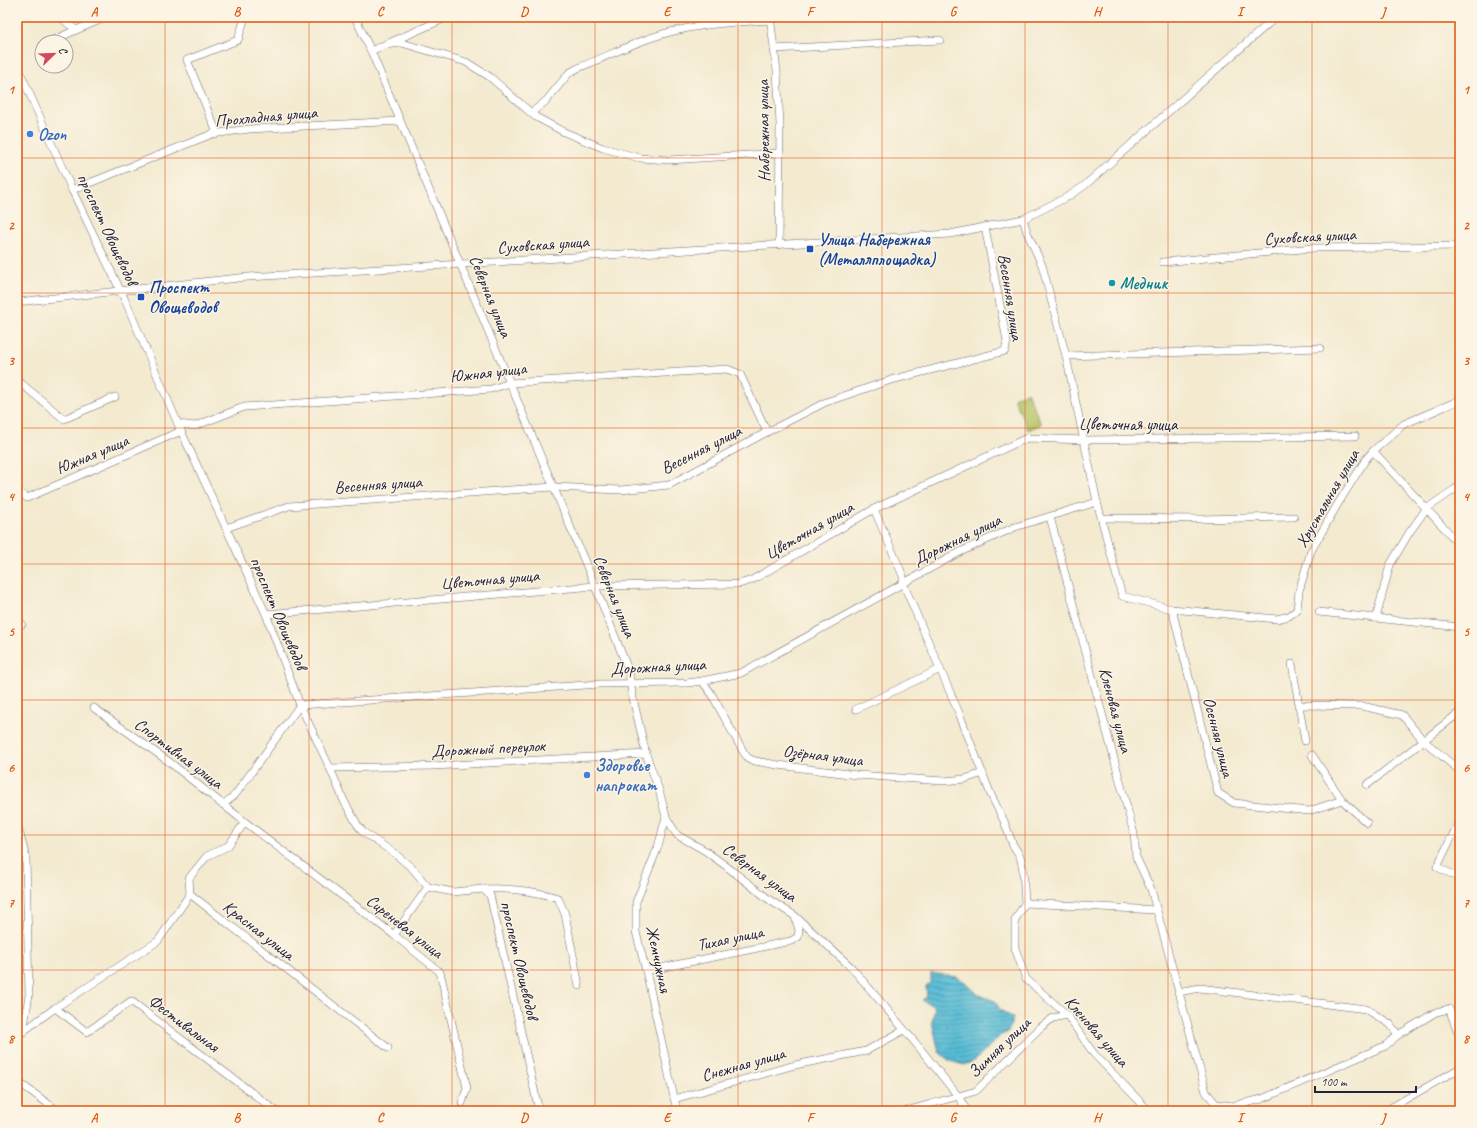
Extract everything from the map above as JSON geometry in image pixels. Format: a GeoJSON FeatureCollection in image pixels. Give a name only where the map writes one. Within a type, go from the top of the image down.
{"type":"FeatureCollection","features":[{"type":"Feature","properties":{"kind":"street"},"geometry":{"type":"LineString","coordinates":[[60,17],[76,30]]}},
{"type":"Feature","properties":{"kind":"street"},"geometry":{"type":"LineString","coordinates":[[87,25],[94,17]]}},
{"type":"Feature","properties":{"kind":"street"},"geometry":{"type":"LineString","coordinates":[[67,34],[107,17]]}},
{"type":"Feature","properties":{"kind":"street"},"geometry":{"type":"LineString","coordinates":[[218,133],[187,60],[238,40],[245,17]]}},
{"type":"Feature","properties":{"kind":"street","name":"Северная улица"},"geometry":{"type":"LineString","coordinates":[[355,17],[371,51],[461,265],[595,586],[629,672],[630,683],[646,754],[659,790],[666,817],[677,835],[715,858],[771,901],[795,916],[852,968],[958,1096],[967,1111]]}},
{"type":"Feature","properties":{"kind":"street"},"geometry":{"type":"LineString","coordinates":[[371,51],[448,17]]}},
{"type":"Feature","properties":{"kind":"street","name":"Суховская улица"},"geometry":{"type":"LineString","coordinates":[[17,302],[248,277],[950,234],[1023,219],[1069,196],[1084,186],[1276,17]]}},
{"type":"Feature","properties":{"kind":"street"},"geometry":{"type":"LineString","coordinates":[[531,113],[546,102],[569,73],[644,40],[678,30],[700,26],[770,19]]}},
{"type":"Feature","properties":{"kind":"street","name":"Набережная улица"},"geometry":{"type":"LineString","coordinates":[[770,19],[780,124],[779,245]]}},
{"type":"Feature","properties":{"kind":"street"},"geometry":{"type":"LineString","coordinates":[[774,49],[940,40]]}},
{"type":"Feature","properties":{"kind":"street"},"geometry":{"type":"LineString","coordinates":[[384,45],[402,43],[466,62],[490,77],[536,117],[564,132],[603,148],[640,158],[669,160],[780,153]]}},
{"type":"Feature","properties":{"kind":"street","name":"проспект Овощеводов"},"geometry":{"type":"LineString","coordinates":[[17,65],[72,190],[121,291],[181,431],[266,614],[300,704],[344,801],[357,824],[363,832],[394,853],[412,868],[428,887],[453,892],[483,889],[490,895],[539,1111]]}},
{"type":"Feature","properties":{"kind":"street","name":"Прохладная улица"},"geometry":{"type":"LineString","coordinates":[[72,190],[212,134],[249,129],[400,121]]}},
{"type":"Feature","properties":{"kind":"street"},"geometry":{"type":"LineString","coordinates":[[1023,219],[1027,232],[1042,265],[1066,356],[1097,502],[1122,596],[1172,609]]}},
{"type":"Feature","properties":{"kind":"street","name":"Весенняя улица"},"geometry":{"type":"LineString","coordinates":[[226,528],[288,506],[553,487],[621,490],[669,485],[826,402],[884,382],[1005,351],[1006,341],[985,227]]}},
{"type":"Feature","properties":{"kind":"street","name":"Суховская улица"},"geometry":{"type":"LineString","coordinates":[[1163,262],[1312,248],[1460,246]]}},
{"type":"Feature","properties":{"kind":"street"},"geometry":{"type":"LineString","coordinates":[[1066,356],[1320,348]]}},
{"type":"Feature","properties":{"kind":"street","name":"Южная улица"},"geometry":{"type":"LineString","coordinates":[[178,424],[194,426],[244,407],[491,390],[510,383],[727,369],[740,374],[767,432]]}},
{"type":"Feature","properties":{"kind":"street"},"geometry":{"type":"LineString","coordinates":[[17,380],[64,418],[115,397]]}},
{"type":"Feature","properties":{"kind":"street"},"geometry":{"type":"LineString","coordinates":[[1460,400],[1404,424],[1373,451],[1460,545]]}},
{"type":"Feature","properties":{"kind":"street","name":"Южная улица"},"geometry":{"type":"LineString","coordinates":[[17,490],[27,498],[181,431]]}},
{"type":"Feature","properties":{"kind":"street","name":"Цветочная улица"},"geometry":{"type":"LineString","coordinates":[[266,614],[595,586],[739,584],[752,580],[874,509],[1027,438],[1084,440],[1355,436]]}},
{"type":"Feature","properties":{"kind":"street","name":"Хрустальная улица"},"geometry":{"type":"LineString","coordinates":[[1172,609],[1277,619],[1289,616],[1297,610],[1299,591],[1311,551],[1336,507],[1366,459],[1373,451]]}},
{"type":"Feature","properties":{"kind":"street"},"geometry":{"type":"LineString","coordinates":[[1376,618],[1390,565],[1409,533],[1426,509],[1460,487]]}},
{"type":"Feature","properties":{"kind":"street","name":"Дорожная улица"},"geometry":{"type":"LineString","coordinates":[[300,704],[600,684],[702,681],[741,673],[960,552],[1014,528],[1097,502]]}},
{"type":"Feature","properties":{"kind":"street"},"geometry":{"type":"LineString","coordinates":[[874,509],[903,576],[903,583],[940,669],[991,795],[1004,821],[1013,845],[1020,856],[1023,870],[1025,903],[1156,910]]}},
{"type":"Feature","properties":{"kind":"street","name":"Кленовая улица"},"geometry":{"type":"LineString","coordinates":[[1050,517],[1134,834],[1136,857],[1151,889],[1206,1092],[1216,1104],[1233,1106],[1262,1099],[1386,1046],[1398,1035]]}},
{"type":"Feature","properties":{"kind":"street"},"geometry":{"type":"LineString","coordinates":[[1102,518],[1200,519],[1294,517]]}},
{"type":"Feature","properties":{"kind":"street","name":"Осенняя улица"},"geometry":{"type":"LineString","coordinates":[[1172,609],[1218,793],[1234,803],[1309,811],[1342,800]]}},
{"type":"Feature","properties":{"kind":"street"},"geometry":{"type":"LineString","coordinates":[[1319,612],[1460,627]]}},
{"type":"Feature","properties":{"kind":"street"},"geometry":{"type":"LineString","coordinates":[[1292,664],[1305,741]]}},
{"type":"Feature","properties":{"kind":"street"},"geometry":{"type":"LineString","coordinates":[[856,709],[940,669]]}},
{"type":"Feature","properties":{"kind":"street","name":"Озёрная улица"},"geometry":{"type":"LineString","coordinates":[[702,681],[711,693],[744,753],[748,758],[755,761],[857,775],[944,781],[964,779],[983,773]]}},
{"type":"Feature","properties":{"kind":"street"},"geometry":{"type":"LineString","coordinates":[[220,803],[225,803],[235,795],[300,704]]}},
{"type":"Feature","properties":{"kind":"street"},"geometry":{"type":"LineString","coordinates":[[1298,705],[1362,706],[1402,715],[1423,740],[1460,771]]}},
{"type":"Feature","properties":{"kind":"street","name":"Спортивная улица"},"geometry":{"type":"LineString","coordinates":[[94,708],[168,761],[244,822]]}},
{"type":"Feature","properties":{"kind":"street"},"geometry":{"type":"LineString","coordinates":[[1367,785],[1460,712]]}},
{"type":"Feature","properties":{"kind":"street","name":"Дорожный переулок"},"geometry":{"type":"LineString","coordinates":[[330,768],[434,766],[646,754]]}},
{"type":"Feature","properties":{"kind":"street"},"geometry":{"type":"LineString","coordinates":[[1312,755],[1342,800],[1367,823]]}},
{"type":"Feature","properties":{"kind":"street","name":"Жемчужная"},"geometry":{"type":"LineString","coordinates":[[666,817],[658,847],[636,902],[636,932],[677,1111]]}},
{"type":"Feature","properties":{"kind":"street"},"geometry":{"type":"LineString","coordinates":[[1460,820],[1438,868],[1460,878]]}},
{"type":"Feature","properties":{"kind":"street"},"geometry":{"type":"LineString","coordinates":[[20,1034],[55,1008],[158,941],[190,894],[189,878],[207,856],[228,846],[244,822]]}},
{"type":"Feature","properties":{"kind":"street","name":"Сиреневая улица"},"geometry":{"type":"LineString","coordinates":[[244,822],[394,935],[440,972],[467,1088],[462,1103]]}},
{"type":"Feature","properties":{"kind":"street"},"geometry":{"type":"LineString","coordinates":[[17,823],[26,858],[29,995],[20,1034]]}},
{"type":"Feature","properties":{"kind":"street"},"geometry":{"type":"LineString","coordinates":[[394,935],[428,887]]}},
{"type":"Feature","properties":{"kind":"street"},"geometry":{"type":"LineString","coordinates":[[483,889],[505,888],[541,892],[558,898],[564,914],[579,986]]}},
{"type":"Feature","properties":{"kind":"street","name":"Красная улица"},"geometry":{"type":"LineString","coordinates":[[190,894],[388,1048]]}},
{"type":"Feature","properties":{"kind":"street","name":"Кленовая улица"},"geometry":{"type":"LineString","coordinates":[[1025,903],[1015,920],[1015,948],[1026,979],[1066,1015],[1094,1054],[1149,1111]]}},
{"type":"Feature","properties":{"kind":"street","name":"Тихая улица"},"geometry":{"type":"LineString","coordinates":[[646,971],[791,941],[798,937],[799,930],[795,916]]}},
{"type":"Feature","properties":{"kind":"street"},"geometry":{"type":"LineString","coordinates":[[1178,992],[1200,988],[1366,1009],[1390,1024],[1398,1035],[1436,1012],[1449,1009],[1460,1038]]}},
{"type":"Feature","properties":{"kind":"street","name":"Фестивальная"},"geometry":{"type":"LineString","coordinates":[[55,1008],[87,1032],[131,1000],[276,1111]]}},
{"type":"Feature","properties":{"kind":"street","name":"Зимняя улица"},"geometry":{"type":"LineString","coordinates":[[906,1111],[976,1091],[1041,1027],[1053,1018],[1066,1015]]}},
{"type":"Feature","properties":{"kind":"street","name":"Снежная улица"},"geometry":{"type":"LineString","coordinates":[[674,1099],[795,1065],[866,1051],[904,1030]]}},
{"type":"Feature","properties":{"kind":"street"},"geometry":{"type":"LineString","coordinates":[[1385,1111],[1460,1068]]}},
{"type":"Feature","properties":{"kind":"street"},"geometry":{"type":"LineString","coordinates":[[17,1081],[58,1111]]}},
{"type":"Feature","properties":{"kind":"green space"},"geometry":{"type":"Polygon","coordinates":[[[1027,392],[1041,424],[1028,430],[1014,398],[1027,392]]]}},
{"type":"Feature","properties":{"kind":"water"},"geometry":{"type":"Polygon","coordinates":[[[931,973],[957,977],[968,984],[977,994],[995,1001],[1000,1010],[1013,1018],[1008,1032],[1001,1035],[976,1060],[964,1065],[950,1061],[939,1052],[932,1022],[935,1007],[922,1000],[927,997],[926,986],[931,983],[931,973]]]}},
{"type":"Feature","properties":{"kind":"place","name":"Ozon"},"geometry":{"type":"Point","coordinates":[30,134]}},
{"type":"Feature","properties":{"kind":"place","name":"Улица Набережная (Металлплощадка)"},"geometry":{"type":"Point","coordinates":[810,249]}},
{"type":"Feature","properties":{"kind":"place","name":"Медник"},"geometry":{"type":"Point","coordinates":[1112,283]}},
{"type":"Feature","properties":{"kind":"place","name":"Проспект Овощеводов"},"geometry":{"type":"Point","coordinates":[141,297]}},
{"type":"Feature","properties":{"kind":"place","name":"Здоровье напрокат"},"geometry":{"type":"Point","coordinates":[587,775]}}]}
